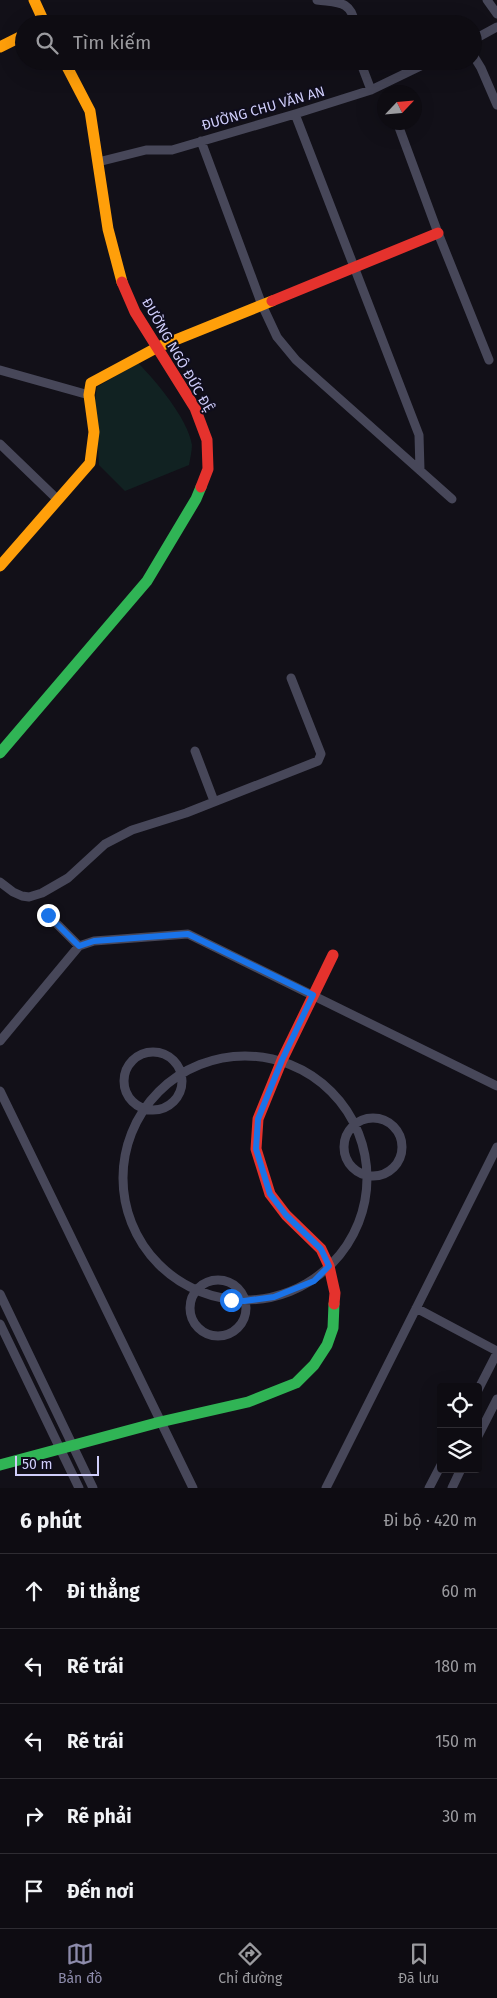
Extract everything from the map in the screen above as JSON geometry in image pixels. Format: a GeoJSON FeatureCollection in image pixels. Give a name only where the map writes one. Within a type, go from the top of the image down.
{"type":"FeatureCollection","features":[{"type":"Feature","properties":{"kind":"street"},"geometry":{"type":"LineString","coordinates":[[34,0],[41,15]]}},
{"type":"Feature","properties":{"kind":"street"},"geometry":{"type":"LineString","coordinates":[[317,0],[340,2],[348,6],[353,15]]}},
{"type":"Feature","properties":{"kind":"street"},"geometry":{"type":"LineString","coordinates":[[487,0],[497,14]]}},
{"type":"Feature","properties":{"kind":"street"},"geometry":{"type":"LineString","coordinates":[[482,35],[497,27]]}},
{"type":"Feature","properties":{"kind":"street"},"geometry":{"type":"LineString","coordinates":[[0,47],[15,40]]}},
{"type":"Feature","properties":{"kind":"street","name":"ĐƯỜNG NGÔ ĐỨC ĐỆ"},"geometry":{"type":"LineString","coordinates":[[0,753],[147,580],[196,499],[208,469],[207,440],[195,408],[135,312],[121,281],[108,229],[90,111],[69,70]]}},
{"type":"Feature","properties":{"kind":"street"},"geometry":{"type":"LineString","coordinates":[[363,70],[371,90]]}},
{"type":"Feature","properties":{"kind":"street","name":"ĐƯỜNG CHU VĂN AN"},"geometry":{"type":"LineString","coordinates":[[390,85],[416,70]]}},
{"type":"Feature","properties":{"kind":"street"},"geometry":{"type":"LineString","coordinates":[[482,70],[497,105]]}},
{"type":"Feature","properties":{"kind":"street","name":"ĐƯỜNG CHU VĂN AN"},"geometry":{"type":"LineString","coordinates":[[98,162],[146,150],[172,150],[377,89]]}},
{"type":"Feature","properties":{"kind":"street"},"geometry":{"type":"LineString","coordinates":[[295,114],[419,435],[420,470]]}},
{"type":"Feature","properties":{"kind":"street"},"geometry":{"type":"LineString","coordinates":[[400,130],[438,233],[489,360]]}},
{"type":"Feature","properties":{"kind":"street"},"geometry":{"type":"LineString","coordinates":[[201,141],[262,305],[277,336],[296,360],[452,499]]}},
{"type":"Feature","properties":{"kind":"street"},"geometry":{"type":"LineString","coordinates":[[0,566],[57,498],[90,463],[94,432],[89,395],[90,383],[158,347],[438,233]]}},
{"type":"Feature","properties":{"kind":"street"},"geometry":{"type":"LineString","coordinates":[[0,370],[89,395]]}},
{"type":"Feature","properties":{"kind":"street"},"geometry":{"type":"LineString","coordinates":[[0,444],[57,498]]}},
{"type":"Feature","properties":{"kind":"street"},"geometry":{"type":"LineString","coordinates":[[0,882],[13,892],[29,897],[68,878],[113,839],[132,830],[186,813],[314,763],[321,758],[320,749],[291,678]]}},
{"type":"Feature","properties":{"kind":"street"},"geometry":{"type":"LineString","coordinates":[[195,751],[214,801]]}},
{"type":"Feature","properties":{"kind":"street"},"geometry":{"type":"LineString","coordinates":[[48,915],[79,946]]}},
{"type":"Feature","properties":{"kind":"street"},"geometry":{"type":"LineString","coordinates":[[0,1041],[79,946],[94,941],[188,934],[497,1086]]}},
{"type":"Feature","properties":{"kind":"street"},"geometry":{"type":"LineString","coordinates":[[0,1465],[72,1444],[248,1402],[296,1383],[314,1366],[327,1345],[333,1328],[335,1293],[329,1266],[321,1249],[286,1215],[270,1194],[256,1149],[258,1119],[282,1060],[333,955]]}},
{"type":"Feature","properties":{"kind":"street"},"geometry":{"type":"LineString","coordinates":[[145,1053],[164,1054],[172,1059],[181,1073],[182,1085],[180,1094],[166,1108],[157,1110],[142,1108],[131,1100],[126,1092],[124,1082],[126,1073],[130,1064],[145,1053]]}},
{"type":"Feature","properties":{"kind":"street"},"geometry":{"type":"LineString","coordinates":[[233,1055],[282,1060],[317,1076],[342,1101],[355,1125],[370,1176],[362,1217],[345,1250],[314,1281],[274,1297],[244,1301],[231,1300],[196,1291],[165,1272],[139,1242],[124,1204],[123,1164],[134,1126],[142,1108],[181,1073],[192,1066],[233,1055]]}},
{"type":"Feature","properties":{"kind":"street"},"geometry":{"type":"LineString","coordinates":[[0,1090],[193,1488]]}},
{"type":"Feature","properties":{"kind":"street"},"geometry":{"type":"LineString","coordinates":[[373,1118],[383,1120],[398,1132],[402,1152],[399,1161],[393,1169],[385,1174],[370,1176],[358,1172],[351,1166],[346,1158],[344,1149],[345,1140],[355,1125],[373,1118]]}},
{"type":"Feature","properties":{"kind":"street"},"geometry":{"type":"LineString","coordinates":[[326,1488],[497,1146]]}},
{"type":"Feature","properties":{"kind":"street"},"geometry":{"type":"LineString","coordinates":[[212,1281],[222,1281],[231,1284],[238,1290],[244,1301],[245,1314],[242,1323],[236,1330],[220,1336],[211,1335],[196,1326],[192,1318],[190,1309],[196,1291],[203,1284],[212,1281]]}},
{"type":"Feature","properties":{"kind":"street"},"geometry":{"type":"LineString","coordinates":[[0,1294],[92,1488]]}},
{"type":"Feature","properties":{"kind":"street"},"geometry":{"type":"LineString","coordinates":[[416,1308],[497,1352],[482,1383]]}},
{"type":"Feature","properties":{"kind":"street"},"geometry":{"type":"LineString","coordinates":[[0,1324],[78,1488]]}},
{"type":"Feature","properties":{"kind":"street"},"geometry":{"type":"LineString","coordinates":[[482,1428],[497,1399]]}},
{"type":"Feature","properties":{"kind":"street"},"geometry":{"type":"LineString","coordinates":[[429,1488],[437,1473]]}},
{"type":"Feature","properties":{"kind":"street"},"geometry":{"type":"LineString","coordinates":[[452,1488],[459,1473]]}},
{"type":"Feature","properties":{"kind":"shaded area"},"geometry":{"type":"Polygon","coordinates":[[[138,363],[162,390],[178,412],[189,435],[192,450],[189,465],[125,491],[99,465],[95,401],[97,387],[138,363]]]}},
{"type":"Feature","properties":{"kind":"traffic: fast"},"geometry":{"type":"LineString","coordinates":[[0,753],[147,581],[196,499],[201,487]]}},
{"type":"Feature","properties":{"kind":"traffic: fast"},"geometry":{"type":"LineString","coordinates":[[0,1465],[160,1422],[248,1402],[296,1383],[314,1365],[327,1345],[333,1328],[334,1304]]}},
{"type":"Feature","properties":{"kind":"traffic: slow"},"geometry":{"type":"LineString","coordinates":[[34,0],[41,15]]}},
{"type":"Feature","properties":{"kind":"traffic: slow"},"geometry":{"type":"LineString","coordinates":[[0,47],[15,40]]}},
{"type":"Feature","properties":{"kind":"traffic: slow"},"geometry":{"type":"LineString","coordinates":[[69,70],[90,111],[108,229],[122,282]]}},
{"type":"Feature","properties":{"kind":"traffic: slow"},"geometry":{"type":"LineString","coordinates":[[0,566],[90,463],[94,432],[89,395],[91,383],[158,347],[272,301]]}},
{"type":"Feature","properties":{"kind":"traffic: jam"},"geometry":{"type":"LineString","coordinates":[[272,301],[438,233]]}},
{"type":"Feature","properties":{"kind":"traffic: jam"},"geometry":{"type":"LineString","coordinates":[[122,282],[135,312],[195,408],[207,440],[208,469],[201,487]]}},
{"type":"Feature","properties":{"kind":"traffic: jam"},"geometry":{"type":"LineString","coordinates":[[333,955],[282,1060],[258,1119],[256,1149],[270,1194],[286,1215],[321,1249],[329,1266],[335,1293],[334,1304]]}},
{"type":"Feature","properties":{"kind":"route"},"geometry":{"type":"LineString","coordinates":[[48,915],[79,946],[94,941],[188,934],[313,995],[282,1060],[258,1119],[256,1149],[270,1194],[286,1215],[321,1249],[329,1266],[314,1281],[274,1297],[244,1301],[231,1300]]}}]}
